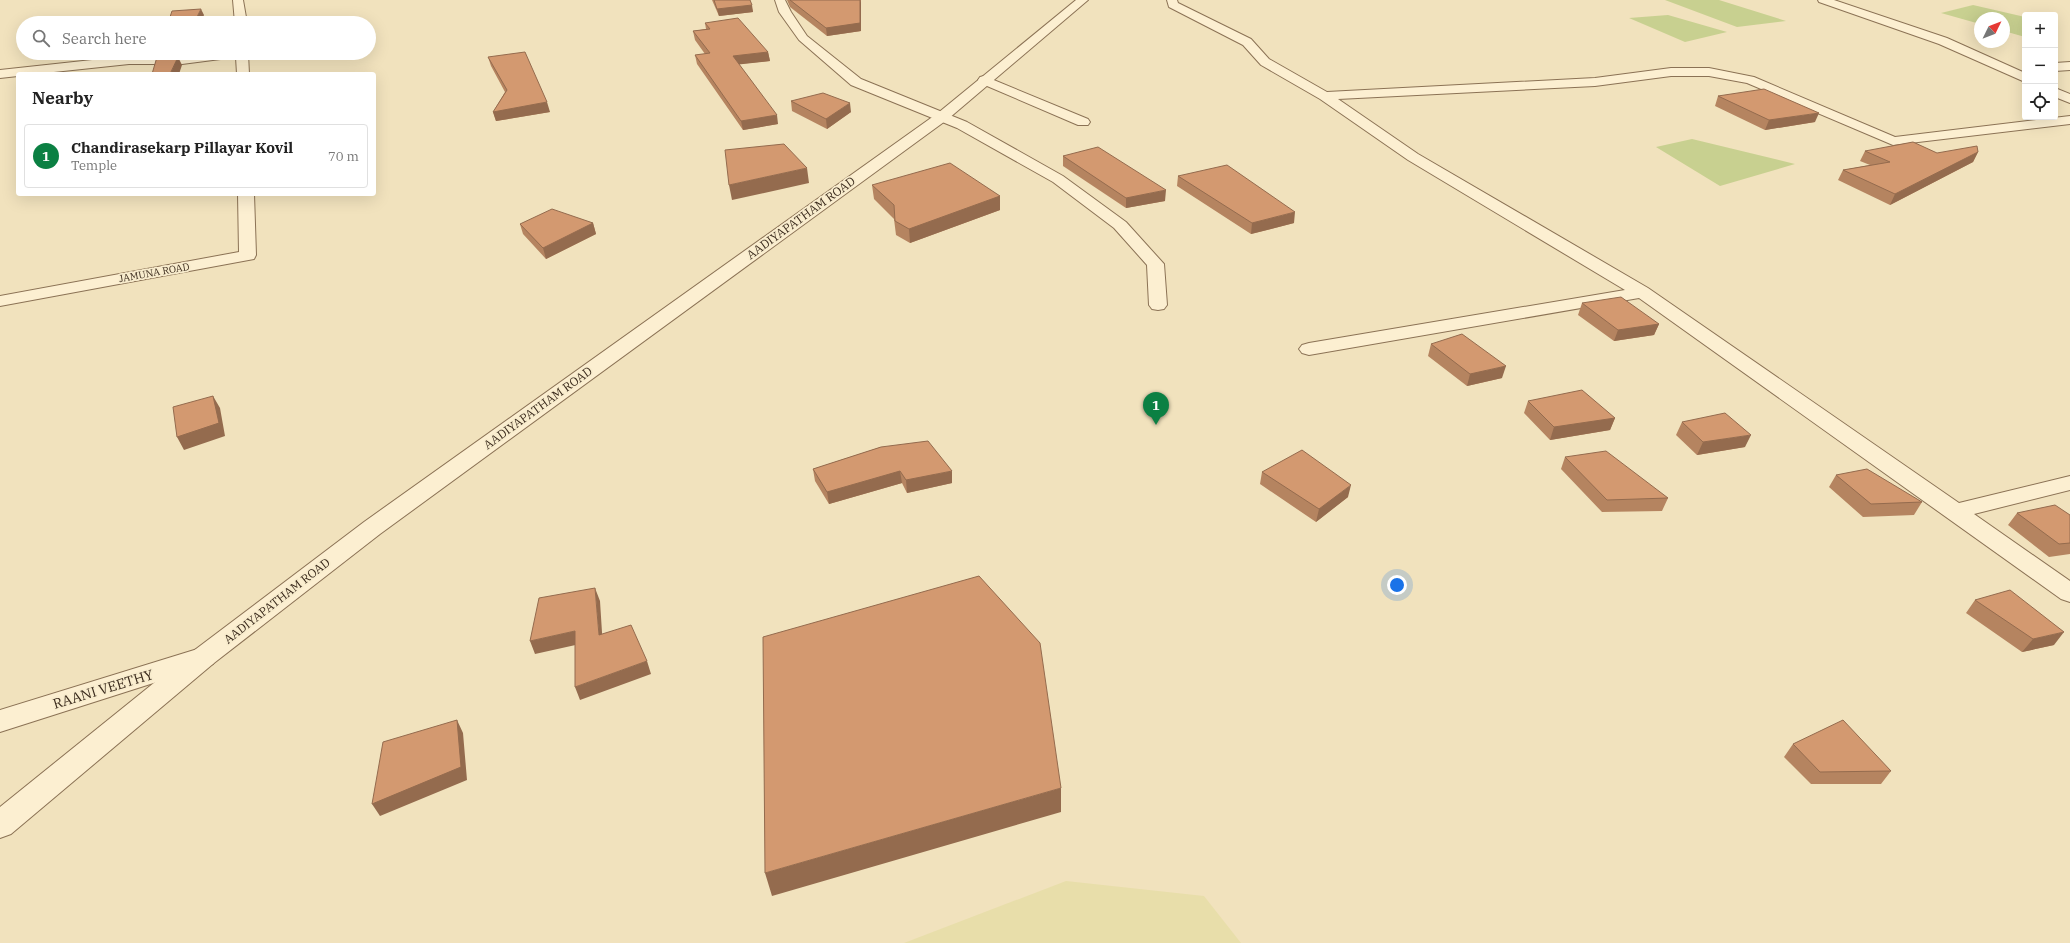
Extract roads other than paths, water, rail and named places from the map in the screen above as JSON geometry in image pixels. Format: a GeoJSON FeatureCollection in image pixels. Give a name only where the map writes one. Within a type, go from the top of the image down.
{"type":"FeatureCollection","features":[{"type":"Feature","properties":{"kind":"street"},"geometry":{"type":"LineString","coordinates":[[238,0],[241,16]]}},
{"type":"Feature","properties":{"kind":"street"},"geometry":{"type":"LineString","coordinates":[[780,0],[785,12],[803,38],[856,82],[896,100],[943,116],[962,125],[1058,180],[1120,225],[1155,264],[1158,305]]}},
{"type":"Feature","properties":{"kind":"street","name":"AADIYAPATHAM ROAD"},"geometry":{"type":"LineString","coordinates":[[0,825],[205,656],[372,528],[943,116],[984,80],[1083,0]]}},
{"type":"Feature","properties":{"kind":"street"},"geometry":{"type":"LineString","coordinates":[[1172,0],[1173,6],[1247,42],[1266,62],[1292,79],[1325,96],[1413,157],[1642,292],[2070,593]]}},
{"type":"Feature","properties":{"kind":"street"},"geometry":{"type":"LineString","coordinates":[[1823,0],[1943,41],[2022,77]]}},
{"type":"Feature","properties":{"kind":"street"},"geometry":{"type":"LineString","coordinates":[[18,72],[129,60],[182,60]]}},
{"type":"Feature","properties":{"kind":"street"},"geometry":{"type":"LineString","coordinates":[[242,60],[243,72]]}},
{"type":"Feature","properties":{"kind":"street"},"geometry":{"type":"LineString","coordinates":[[2058,68],[2070,66]]}},
{"type":"Feature","properties":{"kind":"street"},"geometry":{"type":"LineString","coordinates":[[2011,72],[2022,70]]}},
{"type":"Feature","properties":{"kind":"street"},"geometry":{"type":"LineString","coordinates":[[0,74],[16,72]]}},
{"type":"Feature","properties":{"kind":"street"},"geometry":{"type":"LineString","coordinates":[[1325,96],[1595,82],[1671,72],[1709,72],[1750,80],[1894,141],[2070,120]]}},
{"type":"Feature","properties":{"kind":"street"},"geometry":{"type":"LineString","coordinates":[[984,80],[1083,122]]}},
{"type":"Feature","properties":{"kind":"street"},"geometry":{"type":"LineString","coordinates":[[2058,93],[2070,99]]}},
{"type":"Feature","properties":{"kind":"street","name":"JAMUNA ROAD"},"geometry":{"type":"LineString","coordinates":[[0,301],[248,255],[246,196]]}},
{"type":"Feature","properties":{"kind":"street"},"geometry":{"type":"LineString","coordinates":[[1309,349],[1642,292]]}},
{"type":"Feature","properties":{"kind":"street"},"geometry":{"type":"LineString","coordinates":[[1954,512],[2070,483]]}},
{"type":"Feature","properties":{"kind":"street","name":"RAANI VEETHY"},"geometry":{"type":"LineString","coordinates":[[0,721],[205,656]]}},
{"type":"Feature","properties":{"kind":"place","name":"Chandirasekarp Pillayar Kovil"},"geometry":{"type":"Point","coordinates":[1156,425]}}]}
